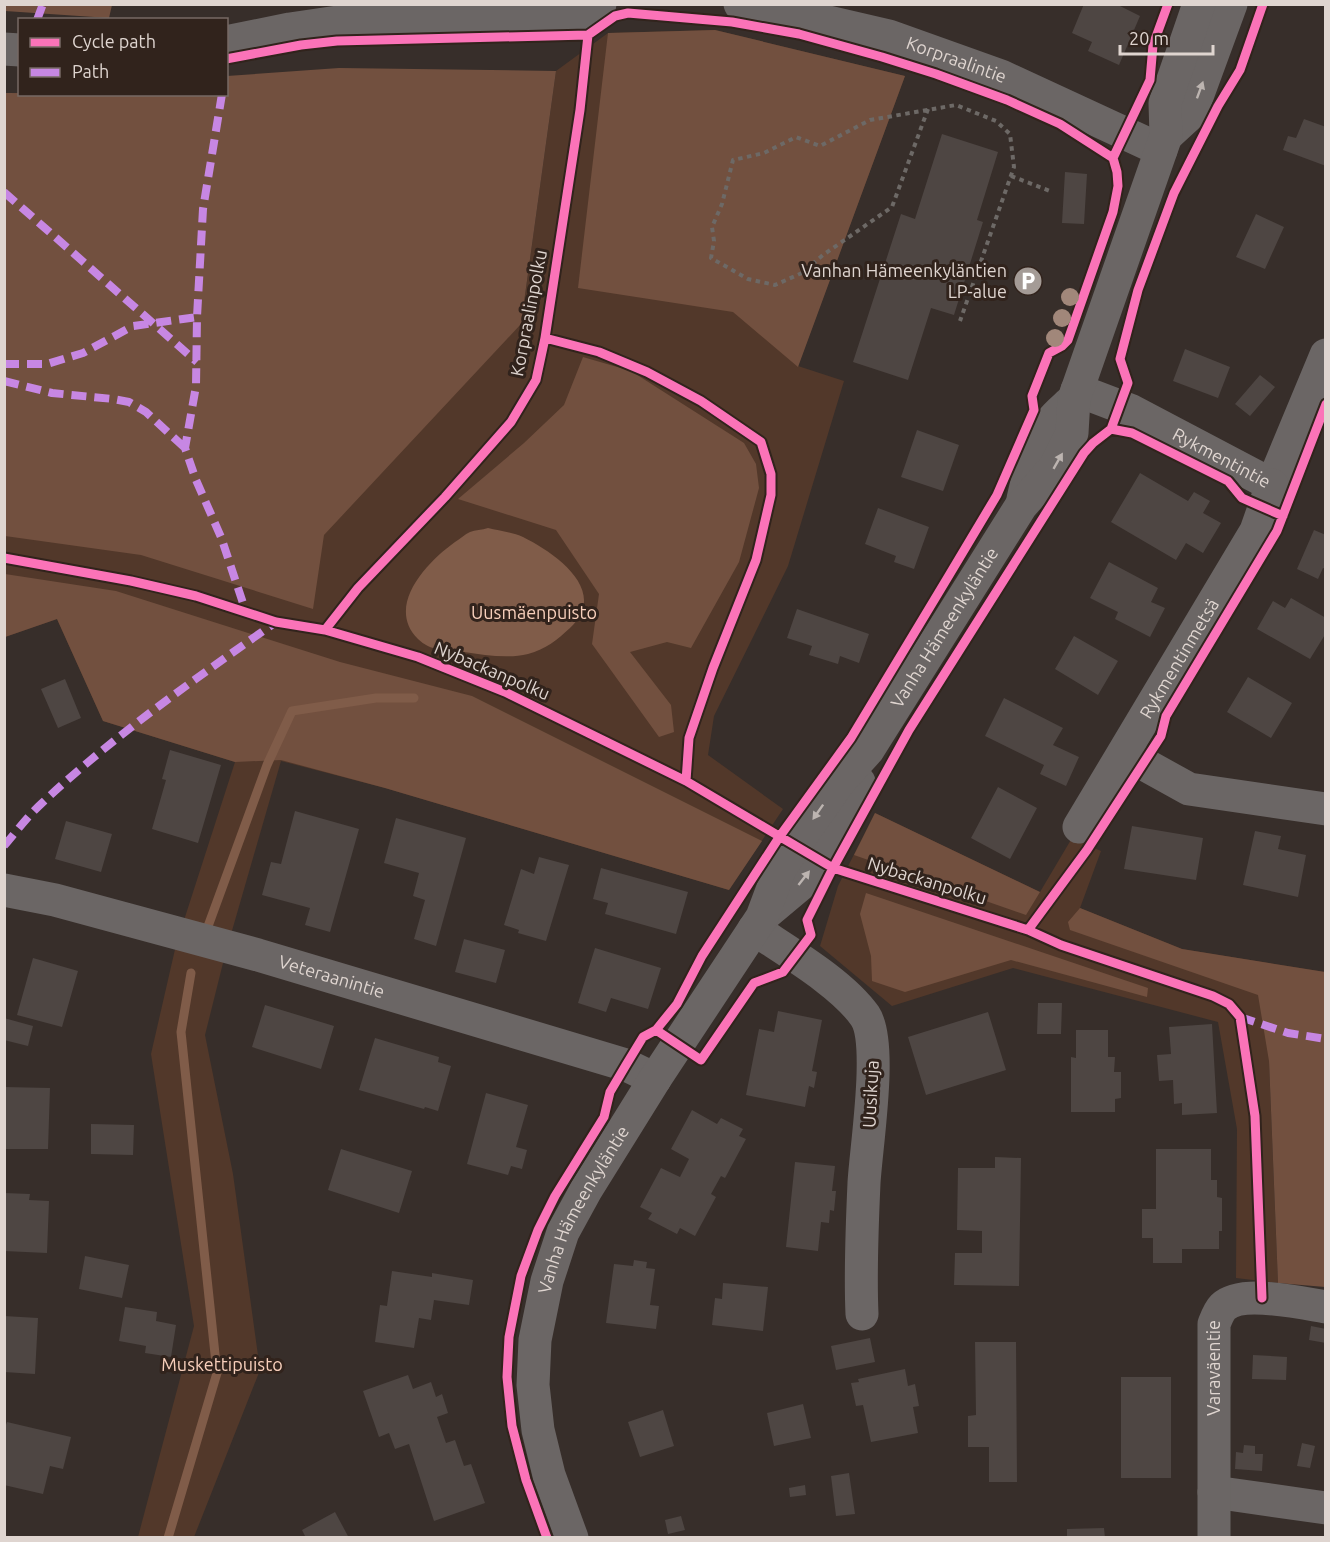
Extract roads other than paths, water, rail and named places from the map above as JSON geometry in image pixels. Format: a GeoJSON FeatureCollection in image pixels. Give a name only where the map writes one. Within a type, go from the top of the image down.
{"type":"FeatureCollection","features":[{"type":"Feature","properties":{"kind":"street"},"geometry":{"type":"LineString","coordinates":[[228,42],[351,20],[558,18],[579,15],[600,4]]}},
{"type":"Feature","properties":{"kind":"street","name":"Korpraalintie"},"geometry":{"type":"LineString","coordinates":[[740,4],[768,8],[889,36],[1001,76],[1164,143]]}},
{"type":"Feature","properties":{"kind":"street","name":"Vanha Hämeenkyläntie"},"geometry":{"type":"LineString","coordinates":[[572,1538],[549,1475],[538,1430],[533,1385],[535,1340],[547,1281],[563,1232],[586,1190],[655,1079],[758,923],[802,883],[818,860],[856,793],[868,750],[1021,506],[1055,467],[1067,445],[1072,433],[1075,395],[1164,143],[1165,103],[1199,4]]}},
{"type":"Feature","properties":{"kind":"street","name":"Vanha Hämeenkyläntie"},"geometry":{"type":"LineString","coordinates":[[1164,143],[1191,113],[1231,4]]}},
{"type":"Feature","properties":{"kind":"street","name":"Rykmentintie"},"geometry":{"type":"LineString","coordinates":[[1075,395],[1132,411],[1272,485],[1326,355]]}},
{"type":"Feature","properties":{"kind":"street","name":"Rykmentinmetsä"},"geometry":{"type":"LineString","coordinates":[[1079,827],[1256,531],[1272,485]]}},
{"type":"Feature","properties":{"kind":"street"},"geometry":{"type":"LineString","coordinates":[[1124,753],[1189,789],[1326,809]]}},
{"type":"Feature","properties":{"kind":"street","name":"Veteraanintie"},"geometry":{"type":"LineString","coordinates":[[4,890],[56,900],[279,962],[626,1065],[655,1079]]}},
{"type":"Feature","properties":{"kind":"street","name":"Uusikuja"},"geometry":{"type":"LineString","coordinates":[[758,923],[835,987],[866,1017],[873,1045],[873,1056],[864,1179],[860,1275],[862,1314]]}},
{"type":"Feature","properties":{"kind":"street","name":"Varaväentie"},"geometry":{"type":"LineString","coordinates":[[1214,1538],[1214,1324],[1223,1307],[1242,1299],[1262,1298],[1326,1307]]}},
{"type":"Feature","properties":{"kind":"street"},"geometry":{"type":"LineString","coordinates":[[1214,1492],[1326,1508]]}},
{"type":"Feature","properties":{"kind":"waterway"},"geometry":{"type":"LineString","coordinates":[[207,929],[267,765],[292,711],[376,698],[414,698]]}},
{"type":"Feature","properties":{"kind":"waterway"},"geometry":{"type":"LineString","coordinates":[[168,1538],[217,1373],[181,1032],[191,973]]}},
{"type":"Feature","properties":{"kind":"place","name":"Vanhan Hämeenkyläntien LP-alue"},"geometry":{"type":"Point","coordinates":[1028,281]}},
{"type":"Feature","properties":{"kind":"park label","name":"Uusmäenpuisto"},"geometry":{"type":"Point","coordinates":[534,613]}},
{"type":"Feature","properties":{"kind":"park label","name":"Muskettipuisto"},"geometry":{"type":"Point","coordinates":[222,1365]}}]}
